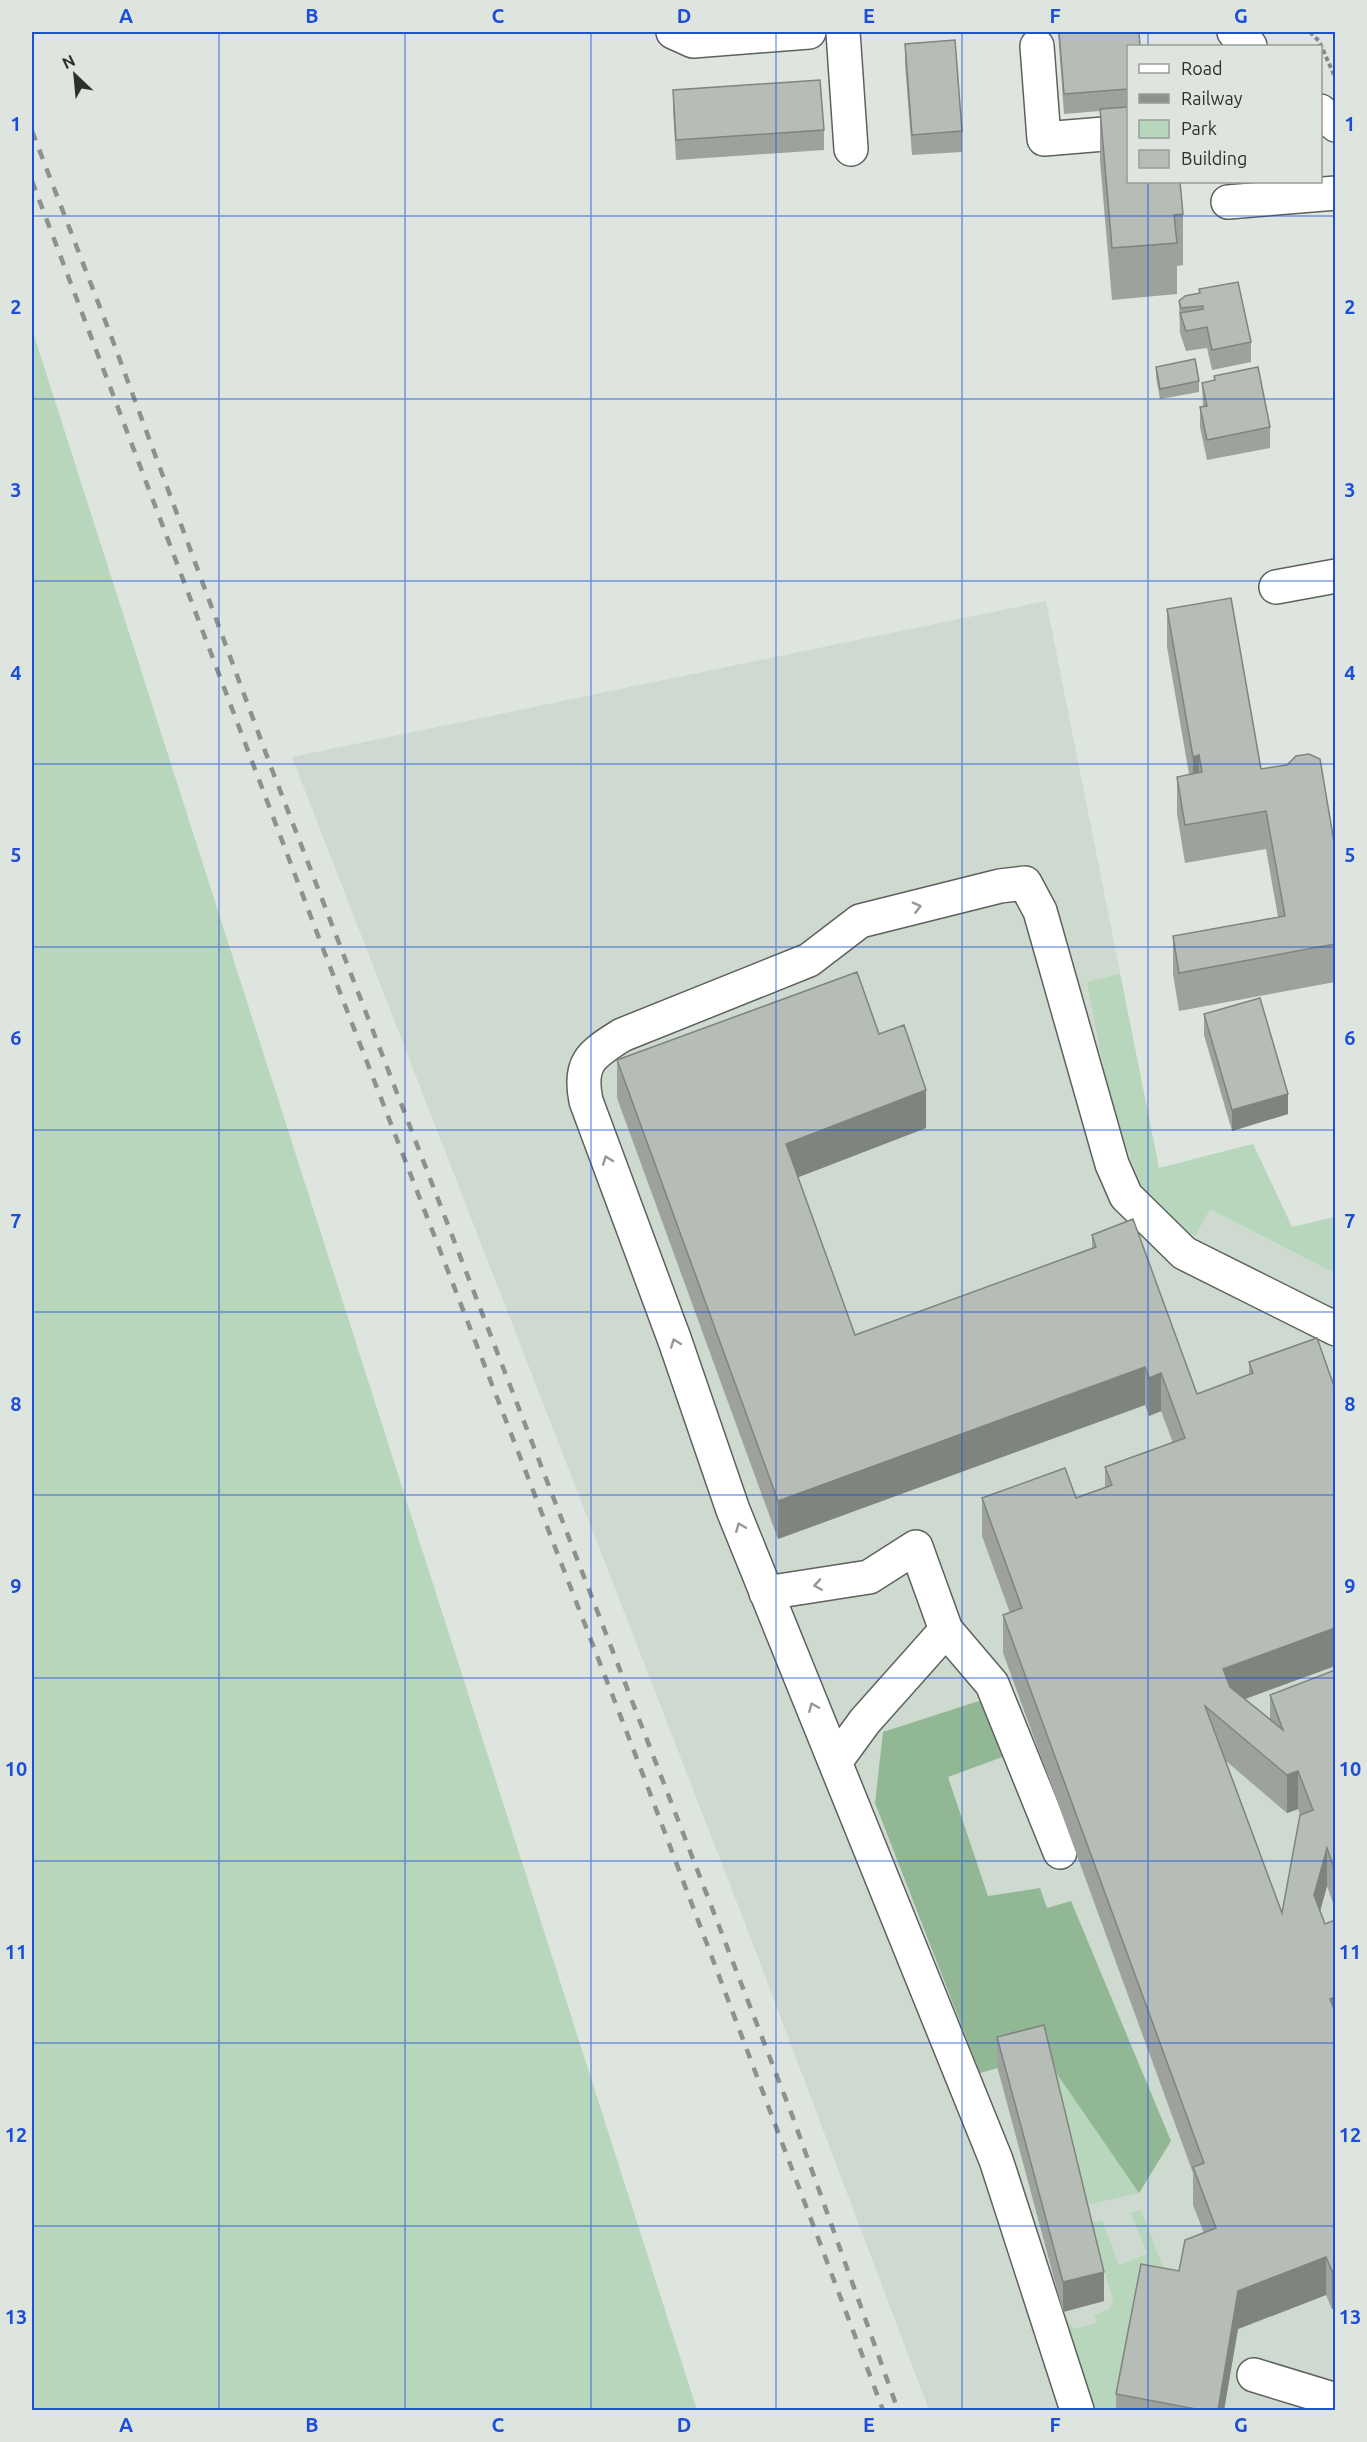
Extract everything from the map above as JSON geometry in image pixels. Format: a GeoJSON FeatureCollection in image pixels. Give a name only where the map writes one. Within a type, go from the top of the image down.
{"type":"FeatureCollection","features":[{"type":"Feature","properties":{"kind":"street"},"geometry":{"type":"LineString","coordinates":[[673,32],[693,41],[809,32]]}},
{"type":"Feature","properties":{"kind":"street"},"geometry":{"type":"LineString","coordinates":[[843,32],[851,149]]}},
{"type":"Feature","properties":{"kind":"street"},"geometry":{"type":"LineString","coordinates":[[1037,46],[1044,139],[1127,132]]}},
{"type":"Feature","properties":{"kind":"street"},"geometry":{"type":"LineString","coordinates":[[1322,113],[1335,125]]}},
{"type":"Feature","properties":{"kind":"street"},"geometry":{"type":"LineString","coordinates":[[1228,202],[1335,193]]}},
{"type":"Feature","properties":{"kind":"street"},"geometry":{"type":"LineString","coordinates":[[1276,587],[1335,576]]}},
{"type":"Feature","properties":{"kind":"street"},"geometry":{"type":"LineString","coordinates":[[1077,2410],[996,2160],[733,1510],[675,1341],[586,1101],[581,1080],[586,1066],[596,1052],[622,1035],[809,960],[860,921],[1000,886],[1025,883],[1040,911],[1112,1164],[1126,1196],[1184,1253],[1335,1329]]}},
{"type":"Feature","properties":{"kind":"street"},"geometry":{"type":"LineString","coordinates":[[766,1593],[869,1577],[916,1547],[946,1630],[992,1684],[1060,1852]]}},
{"type":"Feature","properties":{"kind":"street"},"geometry":{"type":"LineString","coordinates":[[835,1762],[865,1721],[946,1630]]}},
{"type":"Feature","properties":{"kind":"street"},"geometry":{"type":"LineString","coordinates":[[1254,2375],[1335,2400]]}},
{"type":"Feature","properties":{"kind":"path"},"geometry":{"type":"LineString","coordinates":[[1310,32],[1321,45]]}},
{"type":"Feature","properties":{"kind":"path"},"geometry":{"type":"LineString","coordinates":[[1322,48],[1335,77]]}},
{"type":"Feature","properties":{"kind":"shaded area"},"geometry":{"type":"Polygon","coordinates":[[[1046,601],[1159,1168],[1253,1144],[1292,1227],[1335,1217],[1335,2410],[929,2410],[748,1931],[292,757],[1046,601]]]}},
{"type":"Feature","properties":{"kind":"green space"},"geometry":{"type":"Polygon","coordinates":[[[32,329],[697,2410],[32,2410],[32,329]]]}},
{"type":"Feature","properties":{"kind":"green space"},"geometry":{"type":"Polygon","coordinates":[[[1120,974],[1159,1168],[1253,1144],[1292,1227],[1335,1217],[1335,1273],[1210,1209],[1195,1236],[1177,1227],[1158,1210],[1141,1186],[1110,1101],[1087,982],[1120,974]]]}},
{"type":"Feature","properties":{"kind":"green space"},"geometry":{"type":"Polygon","coordinates":[[[982,1700],[1005,1756],[948,1777],[988,1896],[1040,1888],[1047,1908],[1071,1901],[1171,2141],[1139,2193],[1044,2055],[980,2073],[875,1803],[883,1732],[982,1700]]]}},
{"type":"Feature","properties":{"kind":"green space"},"geometry":{"type":"Polygon","coordinates":[[[1044,2055],[1122,2160],[1139,2193],[1081,2206],[1044,2055]]]}},
{"type":"Feature","properties":{"kind":"green space"},"geometry":{"type":"Polygon","coordinates":[[[1141,2210],[1167,2278],[1120,2410],[1071,2410],[1062,2314],[1074,2329],[1097,2323],[1094,2315],[1110,2309],[1113,2300],[1090,2223],[1102,2220],[1119,2265],[1147,2254],[1131,2213],[1141,2210]]]}},
{"type":"Feature","properties":{"kind":"building"},"geometry":{"type":"Polygon","coordinates":[[[1059,32],[1139,32],[1140,45],[1127,45],[1127,89],[1064,94],[1059,32]]]}},
{"type":"Feature","properties":{"kind":"building"},"geometry":{"type":"Polygon","coordinates":[[[955,40],[962,131],[912,135],[905,44],[955,40]]]}},
{"type":"Feature","properties":{"kind":"building"},"geometry":{"type":"Polygon","coordinates":[[[820,80],[824,130],[676,140],[673,90],[820,80]]]}},
{"type":"Feature","properties":{"kind":"building"},"geometry":{"type":"Polygon","coordinates":[[[1127,107],[1127,183],[1180,183],[1183,214],[1174,215],[1177,243],[1112,248],[1100,109],[1127,107]]]}},
{"type":"Feature","properties":{"kind":"building"},"geometry":{"type":"Polygon","coordinates":[[[1238,282],[1251,342],[1212,350],[1207,327],[1186,331],[1180,313],[1203,309],[1203,306],[1181,308],[1179,301],[1185,296],[1200,293],[1199,289],[1238,282]]]}},
{"type":"Feature","properties":{"kind":"building"},"geometry":{"type":"Polygon","coordinates":[[[1195,359],[1199,381],[1160,389],[1156,367],[1195,359]]]}},
{"type":"Feature","properties":{"kind":"building"},"geometry":{"type":"Polygon","coordinates":[[[1258,367],[1270,427],[1207,440],[1200,407],[1207,406],[1202,383],[1215,380],[1214,376],[1258,367]]]}},
{"type":"Feature","properties":{"kind":"building"},"geometry":{"type":"Polygon","coordinates":[[[1231,598],[1261,769],[1287,765],[1296,756],[1309,754],[1320,759],[1335,848],[1335,944],[1179,973],[1173,936],[1285,916],[1266,811],[1185,825],[1177,777],[1202,772],[1199,755],[1193,757],[1167,609],[1231,598]]]}},
{"type":"Feature","properties":{"kind":"building"},"geometry":{"type":"Polygon","coordinates":[[[857,972],[879,1034],[904,1025],[926,1090],[786,1144],[855,1335],[1096,1247],[1092,1235],[1133,1219],[1197,1394],[1253,1373],[1249,1362],[1317,1338],[1335,1389],[1335,1628],[1223,1669],[1230,1687],[1283,1730],[1270,1695],[1335,1670],[1335,1871],[1327,1848],[1314,1895],[1325,1924],[1335,1920],[1335,1997],[1330,1999],[1335,2012],[1335,2270],[1332,2271],[1326,2257],[1238,2291],[1218,2410],[1201,2410],[1116,2394],[1141,2264],[1179,2271],[1185,2240],[1216,2228],[1193,2167],[1204,2163],[1003,1615],[1022,1608],[982,1498],[1065,1468],[1076,1498],[1112,1485],[1105,1467],[1185,1438],[1161,1373],[1149,1378],[1145,1367],[778,1501],[617,1060],[857,972]],[[1205,1706],[1282,1913],[1300,1815],[1313,1810],[1298,1771],[1287,1775],[1205,1706]]]}},
{"type":"Feature","properties":{"kind":"building"},"geometry":{"type":"Polygon","coordinates":[[[1260,998],[1288,1094],[1232,1110],[1204,1014],[1260,998]]]}},
{"type":"Feature","properties":{"kind":"building"},"geometry":{"type":"Polygon","coordinates":[[[1044,2025],[1104,2272],[1063,2282],[997,2037],[1044,2025]]]}},
{"type":"Feature","properties":{"kind":"railway"},"geometry":{"type":"LineString","coordinates":[[32,131],[111,336],[271,767],[792,2115],[898,2410]]}},
{"type":"Feature","properties":{"kind":"railway"},"geometry":{"type":"LineString","coordinates":[[32,181],[322,946],[634,1751],[883,2410]]}}]}
